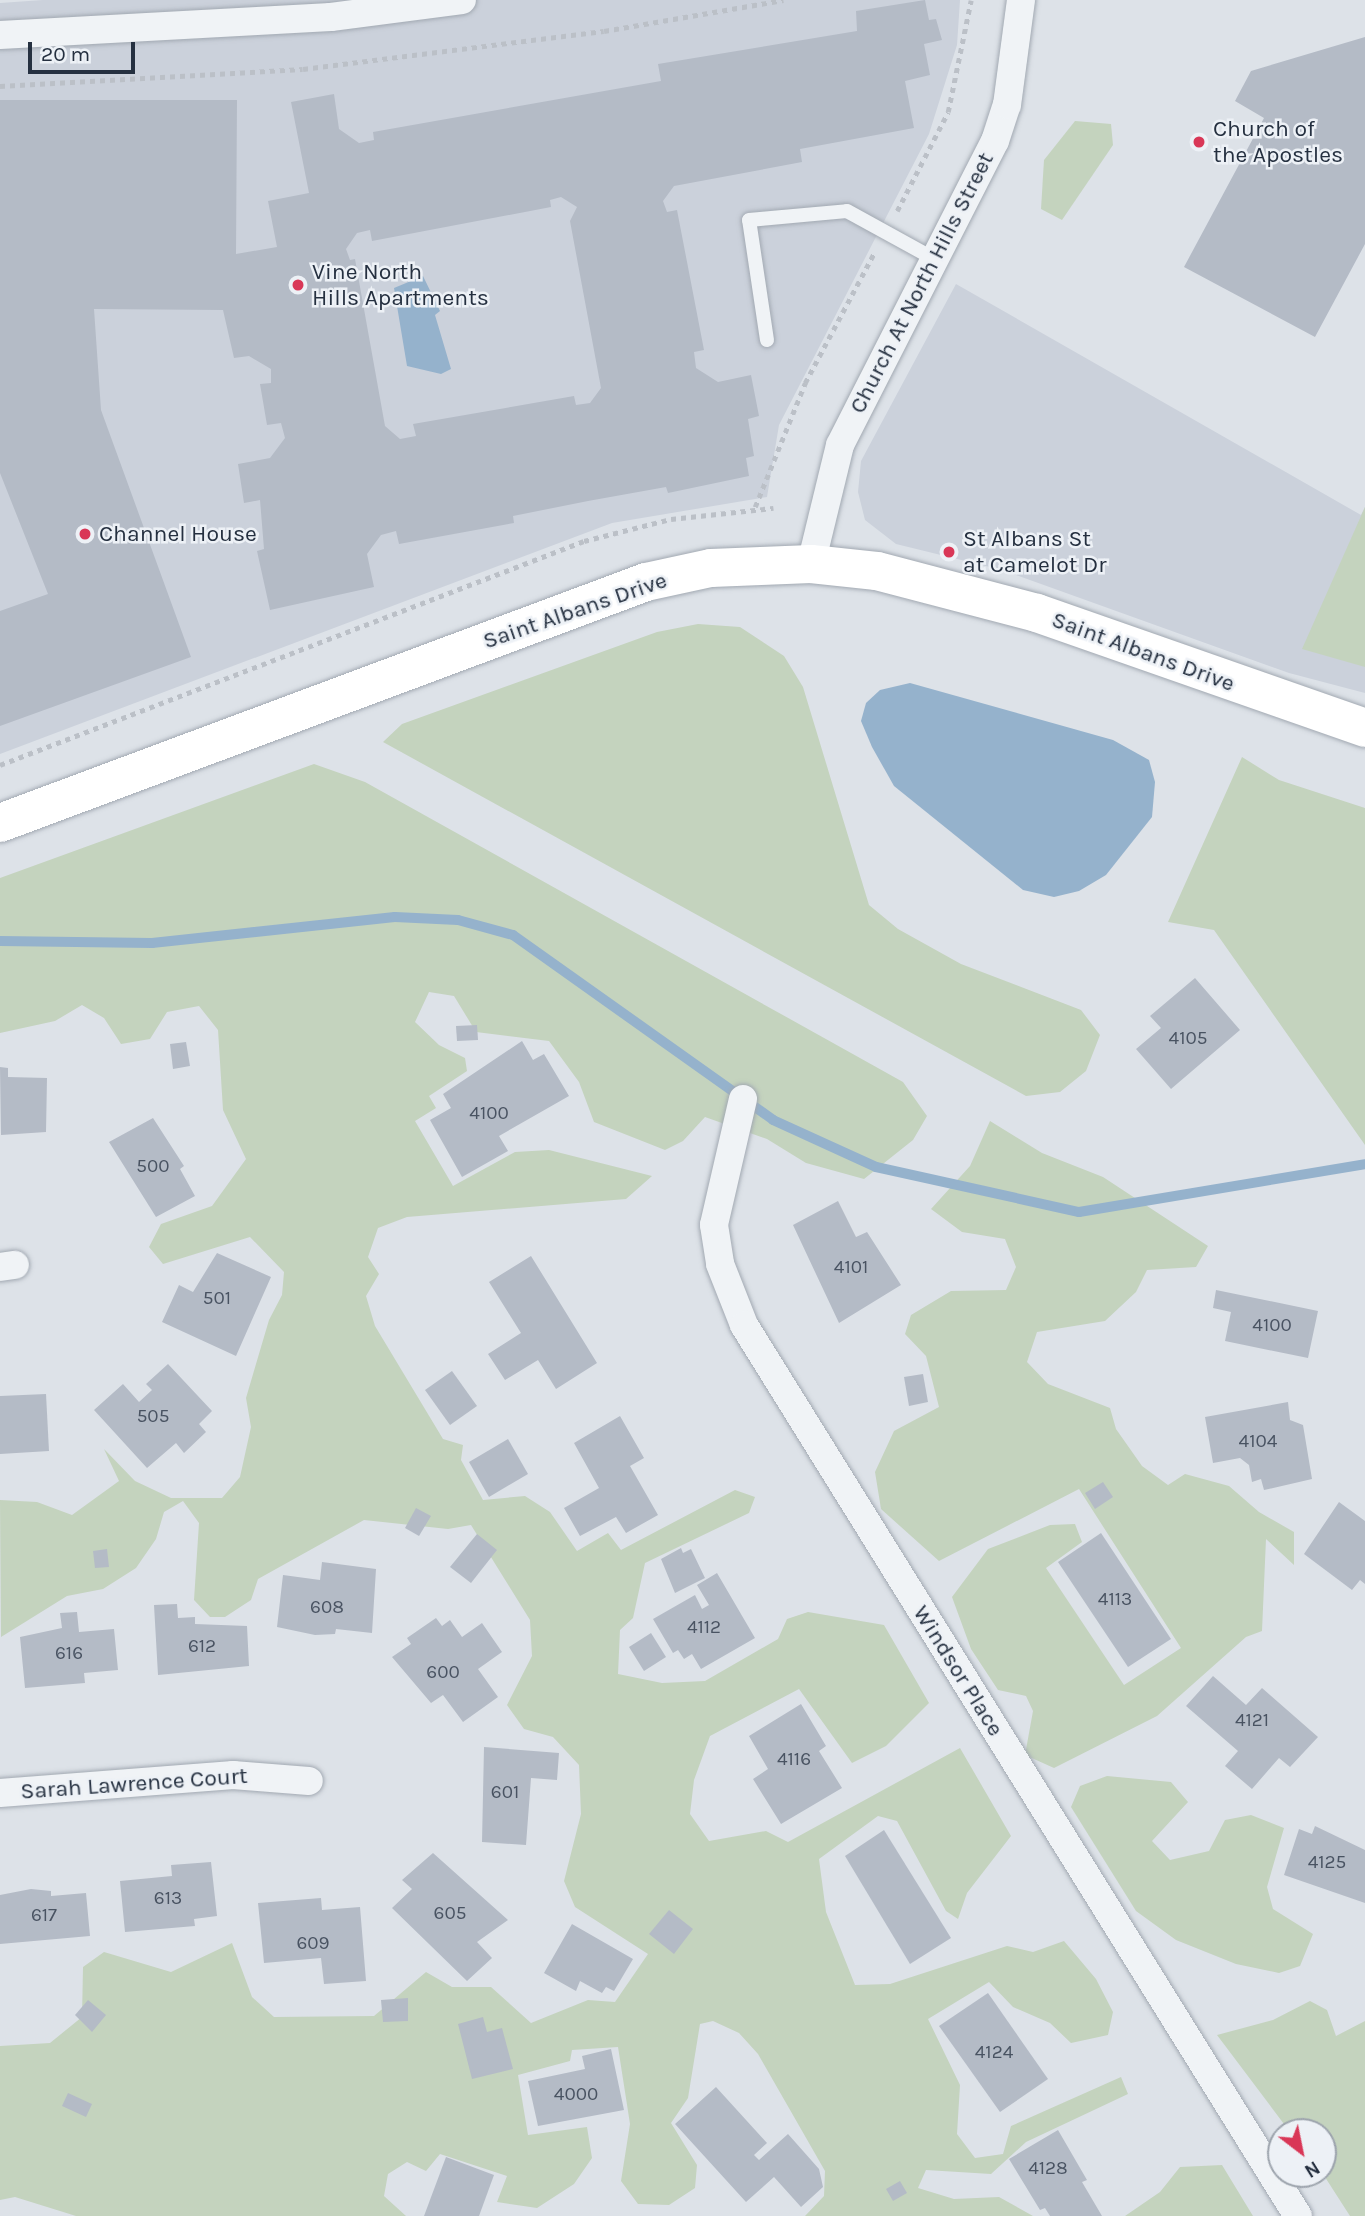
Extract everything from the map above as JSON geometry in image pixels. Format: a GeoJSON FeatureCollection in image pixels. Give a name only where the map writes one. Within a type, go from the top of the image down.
{"type":"FeatureCollection","features":[{"type":"Feature","properties":{"kind":"street"},"geometry":{"type":"LineString","coordinates":[[0,35],[317,18],[462,0]]}},
{"type":"Feature","properties":{"kind":"street","name":"Church At North Hills Street"},"geometry":{"type":"LineString","coordinates":[[811,564],[840,445],[995,141],[1007,105],[1021,0]]}},
{"type":"Feature","properties":{"kind":"street","name":"Saint Albans Drive"},"geometry":{"type":"LineString","coordinates":[[0,823],[646,582],[711,568],[811,564],[877,571],[1037,614],[1365,728]]}},
{"type":"Feature","properties":{"kind":"street","name":"Windsor Place"},"geometry":{"type":"LineString","coordinates":[[743,1099],[714,1226],[720,1264],[739,1315],[1298,2216]]}},
{"type":"Feature","properties":{"kind":"street","name":"Sarah Lawrence Court"},"geometry":{"type":"LineString","coordinates":[[0,1793],[233,1775],[309,1781]]}},
{"type":"Feature","properties":{"kind":"lane"},"geometry":{"type":"LineString","coordinates":[[767,340],[749,220],[847,211],[936,260]]}},
{"type":"Feature","properties":{"kind":"path"},"geometry":{"type":"LineString","coordinates":[[0,86],[303,69],[630,27],[783,0]]}},
{"type":"Feature","properties":{"kind":"path"},"geometry":{"type":"LineString","coordinates":[[0,765],[584,541],[671,519],[773,508]]}},
{"type":"Feature","properties":{"kind":"shaded area"},"geometry":{"type":"Polygon","coordinates":[[[43,0],[960,0],[957,45],[929,134],[779,425],[767,497],[612,523],[0,754],[0,3],[43,0]]]}},
{"type":"Feature","properties":{"kind":"shaded area"},"geometry":{"type":"Polygon","coordinates":[[[956,284],[1361,515],[1365,507],[1365,693],[1289,673],[1002,570],[896,544],[865,520],[858,492],[861,461],[956,284]]]}},
{"type":"Feature","properties":{"kind":"green space"},"geometry":{"type":"Polygon","coordinates":[[[1075,121],[1111,124],[1113,145],[1062,220],[1041,209],[1044,160],[1075,121]]]}},
{"type":"Feature","properties":{"kind":"green space"},"geometry":{"type":"Polygon","coordinates":[[[1365,507],[1365,667],[1302,649],[1365,507]]]}},
{"type":"Feature","properties":{"kind":"green space"},"geometry":{"type":"Polygon","coordinates":[[[698,624],[740,627],[784,656],[803,687],[869,905],[898,929],[961,964],[1081,1010],[1100,1035],[1086,1071],[1060,1092],[1026,1096],[383,742],[402,724],[657,632],[698,624]]]}},
{"type":"Feature","properties":{"kind":"green space"},"geometry":{"type":"Polygon","coordinates":[[[1242,757],[1279,780],[1365,808],[1365,1145],[1214,930],[1168,922],[1242,757]]]}},
{"type":"Feature","properties":{"kind":"green space"},"geometry":{"type":"Polygon","coordinates":[[[314,764],[365,782],[903,1082],[927,1116],[913,1140],[864,1179],[806,1163],[767,1139],[705,1117],[683,1141],[665,1150],[594,1122],[579,1082],[549,1041],[476,1032],[454,996],[429,992],[415,1022],[439,1045],[465,1058],[467,1071],[429,1096],[436,1108],[415,1121],[453,1186],[515,1152],[549,1150],[652,1176],[626,1199],[407,1217],[378,1228],[368,1257],[379,1274],[366,1296],[375,1326],[443,1439],[463,1445],[461,1460],[483,1500],[525,1496],[550,1512],[577,1551],[608,1533],[621,1550],[735,1490],[755,1497],[749,1513],[645,1563],[633,1618],[620,1630],[618,1674],[662,1683],[705,1681],[778,1639],[787,1619],[808,1612],[884,1625],[929,1703],[886,1746],[852,1763],[799,1689],[710,1736],[694,1780],[690,1814],[709,1841],[766,1831],[788,1842],[960,1748],[1011,1836],[967,1893],[958,1919],[946,1911],[897,1821],[878,1816],[819,1859],[826,1912],[855,1985],[890,1984],[1007,1946],[1033,1952],[1064,1941],[1096,1979],[1113,2012],[1108,2035],[1071,2043],[1050,2023],[1013,2007],[989,1982],[928,2019],[960,2085],[957,2134],[975,2158],[1003,2154],[1011,2126],[1121,2077],[1128,2094],[1026,2142],[991,2174],[926,2170],[918,2188],[954,2199],[999,2197],[1033,2216],[805,2216],[824,2196],[825,2171],[758,2054],[739,2033],[713,2021],[700,2024],[688,2098],[671,2123],[697,2165],[695,2188],[669,2205],[638,2204],[621,2181],[630,2124],[618,2047],[572,2050],[570,2061],[518,2075],[528,2135],[587,2127],[592,2158],[574,2184],[537,2208],[497,2202],[507,2176],[440,2154],[426,2171],[407,2162],[388,2174],[384,2196],[406,2216],[76,2216],[15,2197],[0,2200],[0,2046],[50,2043],[82,2017],[83,1967],[104,1952],[171,1972],[232,1943],[252,1997],[274,2017],[374,2016],[426,1972],[452,1987],[491,1987],[531,2023],[588,2000],[615,2002],[648,1954],[575,1907],[564,1881],[581,1814],[579,1765],[553,1737],[524,1729],[507,1705],[532,1656],[530,1620],[471,1525],[448,1529],[364,1520],[258,1579],[251,1600],[225,1617],[210,1617],[194,1600],[199,1523],[183,1501],[164,1512],[156,1539],[136,1568],[103,1589],[67,1596],[1,1637],[0,1500],[37,1502],[72,1515],[119,1481],[104,1449],[135,1481],[171,1498],[222,1498],[240,1477],[251,1427],[246,1398],[269,1320],[282,1295],[284,1272],[250,1237],[163,1264],[149,1247],[161,1224],[212,1206],[246,1159],[223,1110],[218,1030],[199,1006],[167,1012],[150,1039],[121,1044],[104,1018],[82,1005],[55,1021],[0,1033],[0,878],[314,764]]]}},
{"type":"Feature","properties":{"kind":"green space"},"geometry":{"type":"Polygon","coordinates":[[[990,1121],[1042,1153],[1103,1177],[1208,1246],[1196,1267],[1147,1270],[1136,1292],[1105,1321],[1037,1332],[1027,1362],[1048,1384],[1110,1408],[1116,1429],[1142,1466],[1168,1485],[1185,1474],[1229,1486],[1259,1512],[1294,1532],[1294,1565],[1266,1539],[1262,1631],[1246,1637],[1157,1716],[1054,1768],[1025,1755],[1033,1711],[1026,1696],[998,1690],[971,1649],[952,1597],[988,1549],[1050,1525],[1075,1524],[1082,1542],[1046,1568],[1124,1685],[1181,1648],[1079,1489],[939,1561],[881,1509],[875,1472],[894,1431],[939,1407],[926,1356],[905,1334],[911,1315],[951,1291],[1006,1290],[1016,1267],[1005,1239],[962,1232],[931,1209],[970,1166],[990,1121]]]}},
{"type":"Feature","properties":{"kind":"green space"},"geometry":{"type":"Polygon","coordinates":[[[1107,1776],[1171,1782],[1188,1802],[1152,1841],[1170,1860],[1209,1851],[1225,1820],[1251,1815],[1284,1828],[1267,1887],[1273,1909],[1313,1934],[1300,1966],[1279,1973],[1236,1964],[1176,1940],[1136,1911],[1071,1807],[1080,1786],[1107,1776]]]}},
{"type":"Feature","properties":{"kind":"green space"},"geometry":{"type":"Polygon","coordinates":[[[1310,2001],[1327,2010],[1336,2036],[1365,2021],[1365,2216],[1350,2216],[1332,2188],[1337,2188],[1337,2118],[1279,2118],[1217,2035],[1273,2020],[1310,2001]]]}},
{"type":"Feature","properties":{"kind":"green space"},"geometry":{"type":"Polygon","coordinates":[[[1222,2165],[1253,2216],[1125,2216],[1160,2192],[1180,2167],[1222,2165]]]}},
{"type":"Feature","properties":{"kind":"water"},"geometry":{"type":"Polygon","coordinates":[[[423,276],[440,311],[435,315],[451,369],[441,374],[407,366],[394,288],[423,276]]]}},
{"type":"Feature","properties":{"kind":"water"},"geometry":{"type":"Polygon","coordinates":[[[910,683],[1113,740],[1149,760],[1155,782],[1152,817],[1106,875],[1079,891],[1054,897],[1023,890],[894,786],[872,747],[861,721],[866,703],[880,690],[910,683]]]}},
{"type":"Feature","properties":{"kind":"building","name":"Vine North Hills Apartments"},"geometry":{"type":"Polygon","coordinates":[[[925,0],[929,20],[936,19],[942,40],[924,44],[930,75],[905,81],[914,128],[800,149],[802,162],[674,186],[663,201],[667,212],[677,210],[704,350],[694,352],[696,368],[718,382],[751,375],[759,416],[748,419],[754,456],[746,458],[749,476],[668,493],[666,487],[588,501],[513,516],[514,523],[399,544],[396,531],[381,535],[367,554],[374,587],[270,610],[257,551],[264,549],[260,500],[244,503],[238,464],[270,458],[285,438],[281,423],[267,425],[260,384],[271,383],[271,369],[249,356],[234,358],[223,310],[94,309],[101,410],[191,657],[0,726],[0,611],[48,594],[0,473],[0,100],[237,100],[236,254],[277,247],[268,201],[309,193],[291,102],[334,94],[339,129],[359,143],[374,140],[373,132],[661,81],[658,64],[857,31],[856,11],[925,0]],[[561,197],[550,200],[551,207],[372,241],[370,230],[357,233],[346,249],[350,260],[355,259],[385,426],[400,439],[416,436],[413,424],[574,396],[576,405],[590,403],[601,388],[570,221],[577,207],[561,197]]]}},
{"type":"Feature","properties":{"kind":"building"},"geometry":{"type":"Polygon","coordinates":[[[1365,37],[1365,244],[1315,337],[1184,267],[1264,118],[1235,101],[1251,71],[1365,37]]]}},
{"type":"Feature","properties":{"kind":"building"},"geometry":{"type":"Polygon","coordinates":[[[1195,978],[1240,1030],[1171,1089],[1136,1049],[1161,1028],[1150,1016],[1195,978]]]}},
{"type":"Feature","properties":{"kind":"building"},"geometry":{"type":"Polygon","coordinates":[[[477,1025],[478,1040],[457,1041],[456,1026],[477,1025]]]}},
{"type":"Feature","properties":{"kind":"building"},"geometry":{"type":"Polygon","coordinates":[[[522,1041],[533,1060],[544,1054],[569,1096],[499,1136],[508,1151],[462,1177],[430,1120],[451,1108],[443,1094],[522,1041]]]}},
{"type":"Feature","properties":{"kind":"building"},"geometry":{"type":"Polygon","coordinates":[[[186,1042],[190,1066],[173,1069],[170,1044],[186,1042]]]}},
{"type":"Feature","properties":{"kind":"building"},"geometry":{"type":"Polygon","coordinates":[[[0,1067],[8,1068],[8,1077],[47,1078],[46,1132],[1,1135],[0,1067]]]}},
{"type":"Feature","properties":{"kind":"building"},"geometry":{"type":"Polygon","coordinates":[[[153,1118],[184,1166],[180,1169],[195,1196],[156,1217],[109,1142],[153,1118]]]}},
{"type":"Feature","properties":{"kind":"building"},"geometry":{"type":"Polygon","coordinates":[[[838,1201],[856,1237],[867,1232],[901,1285],[839,1323],[793,1225],[838,1201]]]}},
{"type":"Feature","properties":{"kind":"building"},"geometry":{"type":"Polygon","coordinates":[[[217,1253],[271,1277],[236,1356],[162,1322],[179,1285],[193,1292],[217,1253]]]}},
{"type":"Feature","properties":{"kind":"building"},"geometry":{"type":"Polygon","coordinates":[[[531,1256],[597,1363],[556,1389],[538,1360],[505,1380],[488,1354],[521,1333],[489,1282],[531,1256]]]}},
{"type":"Feature","properties":{"kind":"building"},"geometry":{"type":"Polygon","coordinates":[[[1216,1290],[1318,1311],[1308,1358],[1225,1341],[1231,1312],[1213,1308],[1216,1290]]]}},
{"type":"Feature","properties":{"kind":"building"},"geometry":{"type":"Polygon","coordinates":[[[168,1364],[212,1411],[199,1424],[206,1432],[184,1453],[176,1443],[147,1468],[94,1410],[123,1384],[139,1402],[152,1390],[146,1384],[168,1364]]]}},
{"type":"Feature","properties":{"kind":"building"},"geometry":{"type":"Polygon","coordinates":[[[452,1371],[477,1406],[450,1425],[425,1390],[452,1371]]]}},
{"type":"Feature","properties":{"kind":"building"},"geometry":{"type":"Polygon","coordinates":[[[923,1374],[928,1402],[909,1406],[904,1377],[923,1374]]]}},
{"type":"Feature","properties":{"kind":"building"},"geometry":{"type":"Polygon","coordinates":[[[46,1394],[49,1451],[0,1454],[0,1396],[46,1394]]]}},
{"type":"Feature","properties":{"kind":"building"},"geometry":{"type":"Polygon","coordinates":[[[1288,1402],[1290,1420],[1303,1425],[1312,1479],[1264,1490],[1261,1479],[1252,1482],[1249,1465],[1240,1458],[1213,1463],[1205,1417],[1288,1402]]]}},
{"type":"Feature","properties":{"kind":"building"},"geometry":{"type":"Polygon","coordinates":[[[620,1416],[644,1458],[630,1466],[658,1515],[626,1533],[616,1517],[580,1536],[564,1508],[599,1488],[574,1443],[620,1416]]]}},
{"type":"Feature","properties":{"kind":"building"},"geometry":{"type":"Polygon","coordinates":[[[508,1439],[528,1474],[489,1497],[469,1462],[508,1439]]]}},
{"type":"Feature","properties":{"kind":"building"},"geometry":{"type":"Polygon","coordinates":[[[1103,1482],[1113,1497],[1095,1509],[1085,1493],[1103,1482]]]}},
{"type":"Feature","properties":{"kind":"building"},"geometry":{"type":"Polygon","coordinates":[[[1339,1502],[1365,1521],[1365,1584],[1360,1580],[1352,1590],[1304,1554],[1339,1502]]]}},
{"type":"Feature","properties":{"kind":"building"},"geometry":{"type":"Polygon","coordinates":[[[416,1508],[431,1516],[419,1536],[405,1528],[416,1508]]]}},
{"type":"Feature","properties":{"kind":"building"},"geometry":{"type":"Polygon","coordinates":[[[1101,1533],[1171,1639],[1128,1667],[1058,1562],[1101,1533]]]}},
{"type":"Feature","properties":{"kind":"building"},"geometry":{"type":"Polygon","coordinates":[[[477,1534],[497,1550],[471,1583],[450,1567],[477,1534]]]}},
{"type":"Feature","properties":{"kind":"building"},"geometry":{"type":"Polygon","coordinates":[[[681,1548],[683,1553],[691,1549],[705,1578],[675,1593],[661,1559],[681,1548]]]}},
{"type":"Feature","properties":{"kind":"building"},"geometry":{"type":"Polygon","coordinates":[[[107,1549],[109,1567],[95,1568],[93,1551],[107,1549]]]}},
{"type":"Feature","properties":{"kind":"building"},"geometry":{"type":"Polygon","coordinates":[[[322,1562],[376,1569],[372,1633],[336,1629],[335,1634],[315,1635],[277,1627],[283,1575],[320,1580],[322,1562]]]}},
{"type":"Feature","properties":{"kind":"building"},"geometry":{"type":"Polygon","coordinates":[[[717,1573],[755,1638],[701,1669],[692,1654],[684,1659],[678,1650],[673,1653],[653,1619],[695,1595],[702,1609],[709,1605],[697,1585],[717,1573]]]}},
{"type":"Feature","properties":{"kind":"building"},"geometry":{"type":"Polygon","coordinates":[[[177,1604],[178,1618],[195,1617],[195,1624],[247,1626],[249,1666],[158,1675],[154,1605],[177,1604]]]}},
{"type":"Feature","properties":{"kind":"building"},"geometry":{"type":"Polygon","coordinates":[[[77,1612],[79,1632],[114,1629],[118,1670],[84,1673],[85,1683],[25,1688],[20,1637],[62,1628],[60,1613],[77,1612]]]}},
{"type":"Feature","properties":{"kind":"building"},"geometry":{"type":"Polygon","coordinates":[[[436,1618],[442,1626],[450,1620],[462,1637],[482,1623],[502,1652],[478,1669],[498,1697],[463,1722],[443,1695],[431,1703],[392,1657],[411,1644],[407,1638],[436,1618]]]}},
{"type":"Feature","properties":{"kind":"building"},"geometry":{"type":"Polygon","coordinates":[[[651,1633],[666,1657],[644,1671],[629,1647],[651,1633]]]}},
{"type":"Feature","properties":{"kind":"building"},"geometry":{"type":"Polygon","coordinates":[[[1213,1676],[1246,1705],[1262,1688],[1318,1737],[1290,1767],[1279,1758],[1252,1789],[1225,1766],[1238,1751],[1186,1706],[1213,1676]]]}},
{"type":"Feature","properties":{"kind":"building"},"geometry":{"type":"Polygon","coordinates":[[[801,1704],[826,1746],[819,1751],[842,1788],[781,1824],[753,1779],[768,1769],[749,1736],[801,1704]]]}},
{"type":"Feature","properties":{"kind":"building"},"geometry":{"type":"Polygon","coordinates":[[[484,1747],[559,1753],[557,1780],[531,1778],[526,1845],[482,1842],[484,1747]]]}},
{"type":"Feature","properties":{"kind":"building"},"geometry":{"type":"Polygon","coordinates":[[[1315,1826],[1365,1850],[1365,1903],[1284,1875],[1299,1829],[1312,1834],[1315,1826]]]}},
{"type":"Feature","properties":{"kind":"building"},"geometry":{"type":"Polygon","coordinates":[[[884,1830],[951,1938],[910,1964],[845,1856],[884,1830]]]}},
{"type":"Feature","properties":{"kind":"building"},"geometry":{"type":"Polygon","coordinates":[[[433,1853],[508,1920],[477,1942],[492,1958],[467,1981],[392,1908],[412,1889],[402,1880],[433,1853]]]}},
{"type":"Feature","properties":{"kind":"building"},"geometry":{"type":"Polygon","coordinates":[[[211,1862],[217,1916],[194,1919],[195,1926],[125,1932],[120,1881],[172,1876],[171,1865],[211,1862]]]}},
{"type":"Feature","properties":{"kind":"building"},"geometry":{"type":"Polygon","coordinates":[[[31,1889],[51,1891],[51,1896],[86,1893],[90,1936],[0,1944],[0,1895],[31,1889]]]}},
{"type":"Feature","properties":{"kind":"building"},"geometry":{"type":"Polygon","coordinates":[[[321,1898],[322,1910],[360,1907],[366,1981],[324,1984],[321,1958],[264,1963],[258,1903],[321,1898]]]}},
{"type":"Feature","properties":{"kind":"building"},"geometry":{"type":"Polygon","coordinates":[[[669,1910],[693,1929],[674,1954],[649,1934],[669,1910]]]}},
{"type":"Feature","properties":{"kind":"building"},"geometry":{"type":"Polygon","coordinates":[[[572,1924],[633,1959],[614,1991],[606,1987],[602,1993],[580,1981],[576,1991],[544,1973],[572,1924]]]}},
{"type":"Feature","properties":{"kind":"building"},"geometry":{"type":"Polygon","coordinates":[[[988,1993],[1048,2079],[1000,2112],[939,2026],[988,1993]]]}},
{"type":"Feature","properties":{"kind":"building"},"geometry":{"type":"Polygon","coordinates":[[[408,1998],[408,2021],[383,2022],[381,2000],[408,1998]]]}},
{"type":"Feature","properties":{"kind":"building"},"geometry":{"type":"Polygon","coordinates":[[[88,2000],[106,2015],[92,2032],[75,2015],[88,2000]]]}},
{"type":"Feature","properties":{"kind":"building"},"geometry":{"type":"Polygon","coordinates":[[[483,2017],[487,2032],[502,2028],[513,2069],[472,2079],[458,2024],[483,2017]]]}},
{"type":"Feature","properties":{"kind":"building"},"geometry":{"type":"Polygon","coordinates":[[[611,2049],[624,2110],[538,2126],[528,2081],[585,2069],[582,2056],[611,2049]]]}},
{"type":"Feature","properties":{"kind":"building"},"geometry":{"type":"Polygon","coordinates":[[[716,2087],[767,2143],[754,2155],[759,2160],[788,2134],[819,2169],[823,2187],[801,2207],[774,2177],[746,2202],[675,2124],[716,2087]]]}},
{"type":"Feature","properties":{"kind":"building"},"geometry":{"type":"Polygon","coordinates":[[[68,2093],[92,2104],[86,2117],[62,2106],[68,2093]]]}},
{"type":"Feature","properties":{"kind":"building"},"geometry":{"type":"Polygon","coordinates":[[[1058,2130],[1087,2180],[1082,2182],[1102,2216],[1050,2216],[1045,2208],[1040,2210],[1009,2159],[1058,2130]]]}},
{"type":"Feature","properties":{"kind":"building"},"geometry":{"type":"Polygon","coordinates":[[[446,2157],[494,2175],[479,2216],[424,2216],[446,2157]]]}},
{"type":"Feature","properties":{"kind":"building"},"geometry":{"type":"Polygon","coordinates":[[[900,2181],[907,2193],[893,2201],[886,2189],[900,2181]]]}},
{"type":"Feature","properties":{"kind":"waterway"},"geometry":{"type":"LineString","coordinates":[[0,941],[152,943],[395,917],[458,920],[513,935],[773,1120],[876,1167],[1079,1212],[1365,1164]]}},
{"type":"Feature","properties":{"kind":"place","name":"Church of the Apostles"},"geometry":{"type":"Point","coordinates":[1199,142]}},
{"type":"Feature","properties":{"kind":"place","name":"Vine North Hills Apartments"},"geometry":{"type":"Point","coordinates":[298,285]}},
{"type":"Feature","properties":{"kind":"place","name":"Channel House"},"geometry":{"type":"Point","coordinates":[85,534]}},
{"type":"Feature","properties":{"kind":"place","name":"St Albans St at Camelot Dr"},"geometry":{"type":"Point","coordinates":[949,552]}}]}
